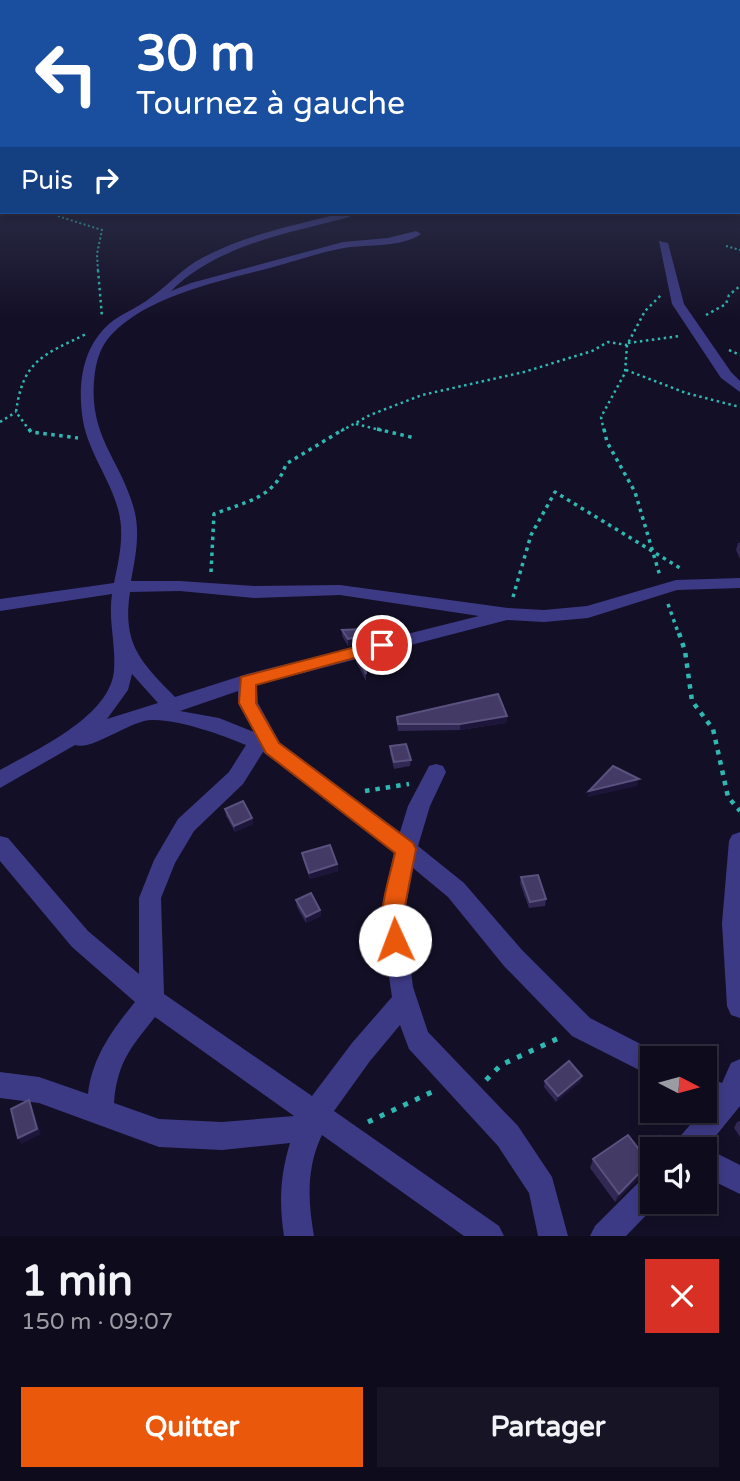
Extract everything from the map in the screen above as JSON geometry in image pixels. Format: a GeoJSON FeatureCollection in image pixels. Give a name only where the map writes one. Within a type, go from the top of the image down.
{"type":"FeatureCollection","features":[{"type":"Feature","properties":{"kind":"street"},"geometry":{"type":"LineString","coordinates":[[0,780],[91,722],[113,701],[123,681],[125,664],[119,609],[124,587],[129,526],[123,502],[98,453],[90,423],[86,388],[93,355],[105,333],[151,303],[182,275],[216,256],[270,234],[346,215]]}},
{"type":"Feature","properties":{"kind":"street"},"geometry":{"type":"LineString","coordinates":[[151,303],[195,285],[343,246],[388,241],[416,234]]}},
{"type":"Feature","properties":{"kind":"street"},"geometry":{"type":"LineString","coordinates":[[663,243],[678,304],[726,375],[740,388]]}},
{"type":"Feature","properties":{"kind":"street"},"geometry":{"type":"LineString","coordinates":[[0,605],[124,587],[210,588],[254,592],[340,590],[508,614],[544,616],[588,612],[666,589],[706,583],[740,583]]}},
{"type":"Feature","properties":{"kind":"street"},"geometry":{"type":"LineString","coordinates":[[50,748],[247,681],[508,614]]}},
{"type":"Feature","properties":{"kind":"street"},"geometry":{"type":"LineString","coordinates":[[122,644],[163,710],[219,725],[266,745],[406,849],[456,890],[513,958],[582,1027],[640,1056]]}},
{"type":"Feature","properties":{"kind":"street"},"geometry":{"type":"LineString","coordinates":[[247,681],[248,703],[266,745]]}},
{"type":"Feature","properties":{"kind":"street"},"geometry":{"type":"LineString","coordinates":[[99,1113],[103,1074],[121,1038],[152,1000],[150,898],[165,860],[186,825],[236,778],[266,745]]}},
{"type":"Feature","properties":{"kind":"street"},"geometry":{"type":"LineString","coordinates":[[436,772],[419,806],[406,849],[392,916],[405,1001],[418,1040],[508,1136],[542,1187],[553,1236]]}},
{"type":"Feature","properties":{"kind":"street"},"geometry":{"type":"LineString","coordinates":[[740,841],[732,890],[733,955],[740,1006]]}},
{"type":"Feature","properties":{"kind":"street"},"geometry":{"type":"LineString","coordinates":[[0,845],[80,939],[152,1000],[312,1121],[343,1133],[489,1236]]}},
{"type":"Feature","properties":{"kind":"street"},"geometry":{"type":"LineString","coordinates":[[299,1236],[294,1218],[296,1164],[312,1121],[358,1054],[405,1001]]}},
{"type":"Feature","properties":{"kind":"street"},"geometry":{"type":"LineString","coordinates":[[718,1093],[740,1072]]}},
{"type":"Feature","properties":{"kind":"street"},"geometry":{"type":"LineString","coordinates":[[0,1085],[38,1090],[159,1133],[222,1136],[312,1121]]}},
{"type":"Feature","properties":{"kind":"street"},"geometry":{"type":"LineString","coordinates":[[717,1168],[740,1180]]}},
{"type":"Feature","properties":{"kind":"street"},"geometry":{"type":"LineString","coordinates":[[605,1236],[640,1201]]}},
{"type":"Feature","properties":{"kind":"path"},"geometry":{"type":"LineString","coordinates":[[52,214],[102,230],[97,254],[103,327]]}},
{"type":"Feature","properties":{"kind":"path"},"geometry":{"type":"LineString","coordinates":[[726,246],[740,250]]}},
{"type":"Feature","properties":{"kind":"path"},"geometry":{"type":"LineString","coordinates":[[673,284],[645,311],[628,344],[626,369],[601,417],[607,442],[635,492],[649,547],[666,589],[685,651],[692,701],[713,729],[728,796],[740,811]]}},
{"type":"Feature","properties":{"kind":"path"},"geometry":{"type":"LineString","coordinates":[[210,588],[214,514],[271,491],[281,480],[286,464],[310,447],[354,424],[422,395],[514,375],[592,351],[608,342],[628,344],[695,330],[726,304],[729,295],[740,286]]}},
{"type":"Feature","properties":{"kind":"path"},"geometry":{"type":"LineString","coordinates":[[85,439],[32,432],[16,412],[20,383],[42,356],[71,339],[93,331]]}},
{"type":"Feature","properties":{"kind":"path"},"geometry":{"type":"LineString","coordinates":[[626,369],[687,393],[740,408]]}},
{"type":"Feature","properties":{"kind":"path"},"geometry":{"type":"LineString","coordinates":[[0,422],[16,412]]}},
{"type":"Feature","properties":{"kind":"path"},"geometry":{"type":"LineString","coordinates":[[354,424],[415,438]]}},
{"type":"Feature","properties":{"kind":"path"},"geometry":{"type":"LineString","coordinates":[[513,595],[531,536],[555,492],[706,583]]}},
{"type":"Feature","properties":{"kind":"path"},"geometry":{"type":"LineString","coordinates":[[324,788],[346,792],[385,790],[419,781],[436,772]]}},
{"type":"Feature","properties":{"kind":"path"},"geometry":{"type":"LineString","coordinates":[[343,1133],[462,1089],[501,1065],[582,1027]]}},
{"type":"Feature","properties":{"kind":"building"},"geometry":{"type":"Polygon","coordinates":[[[364,629],[364,635],[348,639],[342,630],[364,629]]]}},
{"type":"Feature","properties":{"kind":"building"},"geometry":{"type":"Polygon","coordinates":[[[365,653],[366,674],[356,655],[365,653]]]}},
{"type":"Feature","properties":{"kind":"building"},"geometry":{"type":"Polygon","coordinates":[[[498,694],[507,716],[460,724],[398,724],[397,717],[498,694]]]}},
{"type":"Feature","properties":{"kind":"building"},"geometry":{"type":"Polygon","coordinates":[[[406,744],[411,760],[394,762],[390,746],[406,744]]]}},
{"type":"Feature","properties":{"kind":"building"},"geometry":{"type":"Polygon","coordinates":[[[613,766],[639,779],[589,791],[613,766]]]}},
{"type":"Feature","properties":{"kind":"building"},"geometry":{"type":"Polygon","coordinates":[[[243,801],[252,818],[234,826],[225,809],[243,801]]]}},
{"type":"Feature","properties":{"kind":"building"},"geometry":{"type":"Polygon","coordinates":[[[330,845],[337,864],[309,873],[302,853],[330,845]]]}},
{"type":"Feature","properties":{"kind":"building"},"geometry":{"type":"Polygon","coordinates":[[[538,875],[546,899],[530,902],[521,877],[538,875]]]}},
{"type":"Feature","properties":{"kind":"building"},"geometry":{"type":"Polygon","coordinates":[[[311,893],[320,910],[306,917],[296,900],[311,893]]]}},
{"type":"Feature","properties":{"kind":"building"},"geometry":{"type":"Polygon","coordinates":[[[569,1061],[582,1076],[558,1096],[545,1081],[569,1061]]]}},
{"type":"Feature","properties":{"kind":"building"},"geometry":{"type":"Polygon","coordinates":[[[29,1100],[37,1129],[18,1138],[11,1109],[29,1100]]]}},
{"type":"Feature","properties":{"kind":"building"},"geometry":{"type":"Polygon","coordinates":[[[628,1135],[640,1151],[640,1172],[619,1194],[593,1159],[628,1135]]]}},
{"type":"Feature","properties":{"kind":"route"},"geometry":{"type":"LineString","coordinates":[[382,645],[247,681],[248,703],[273,748],[406,849],[398,875],[392,916],[395,940]]}}]}
